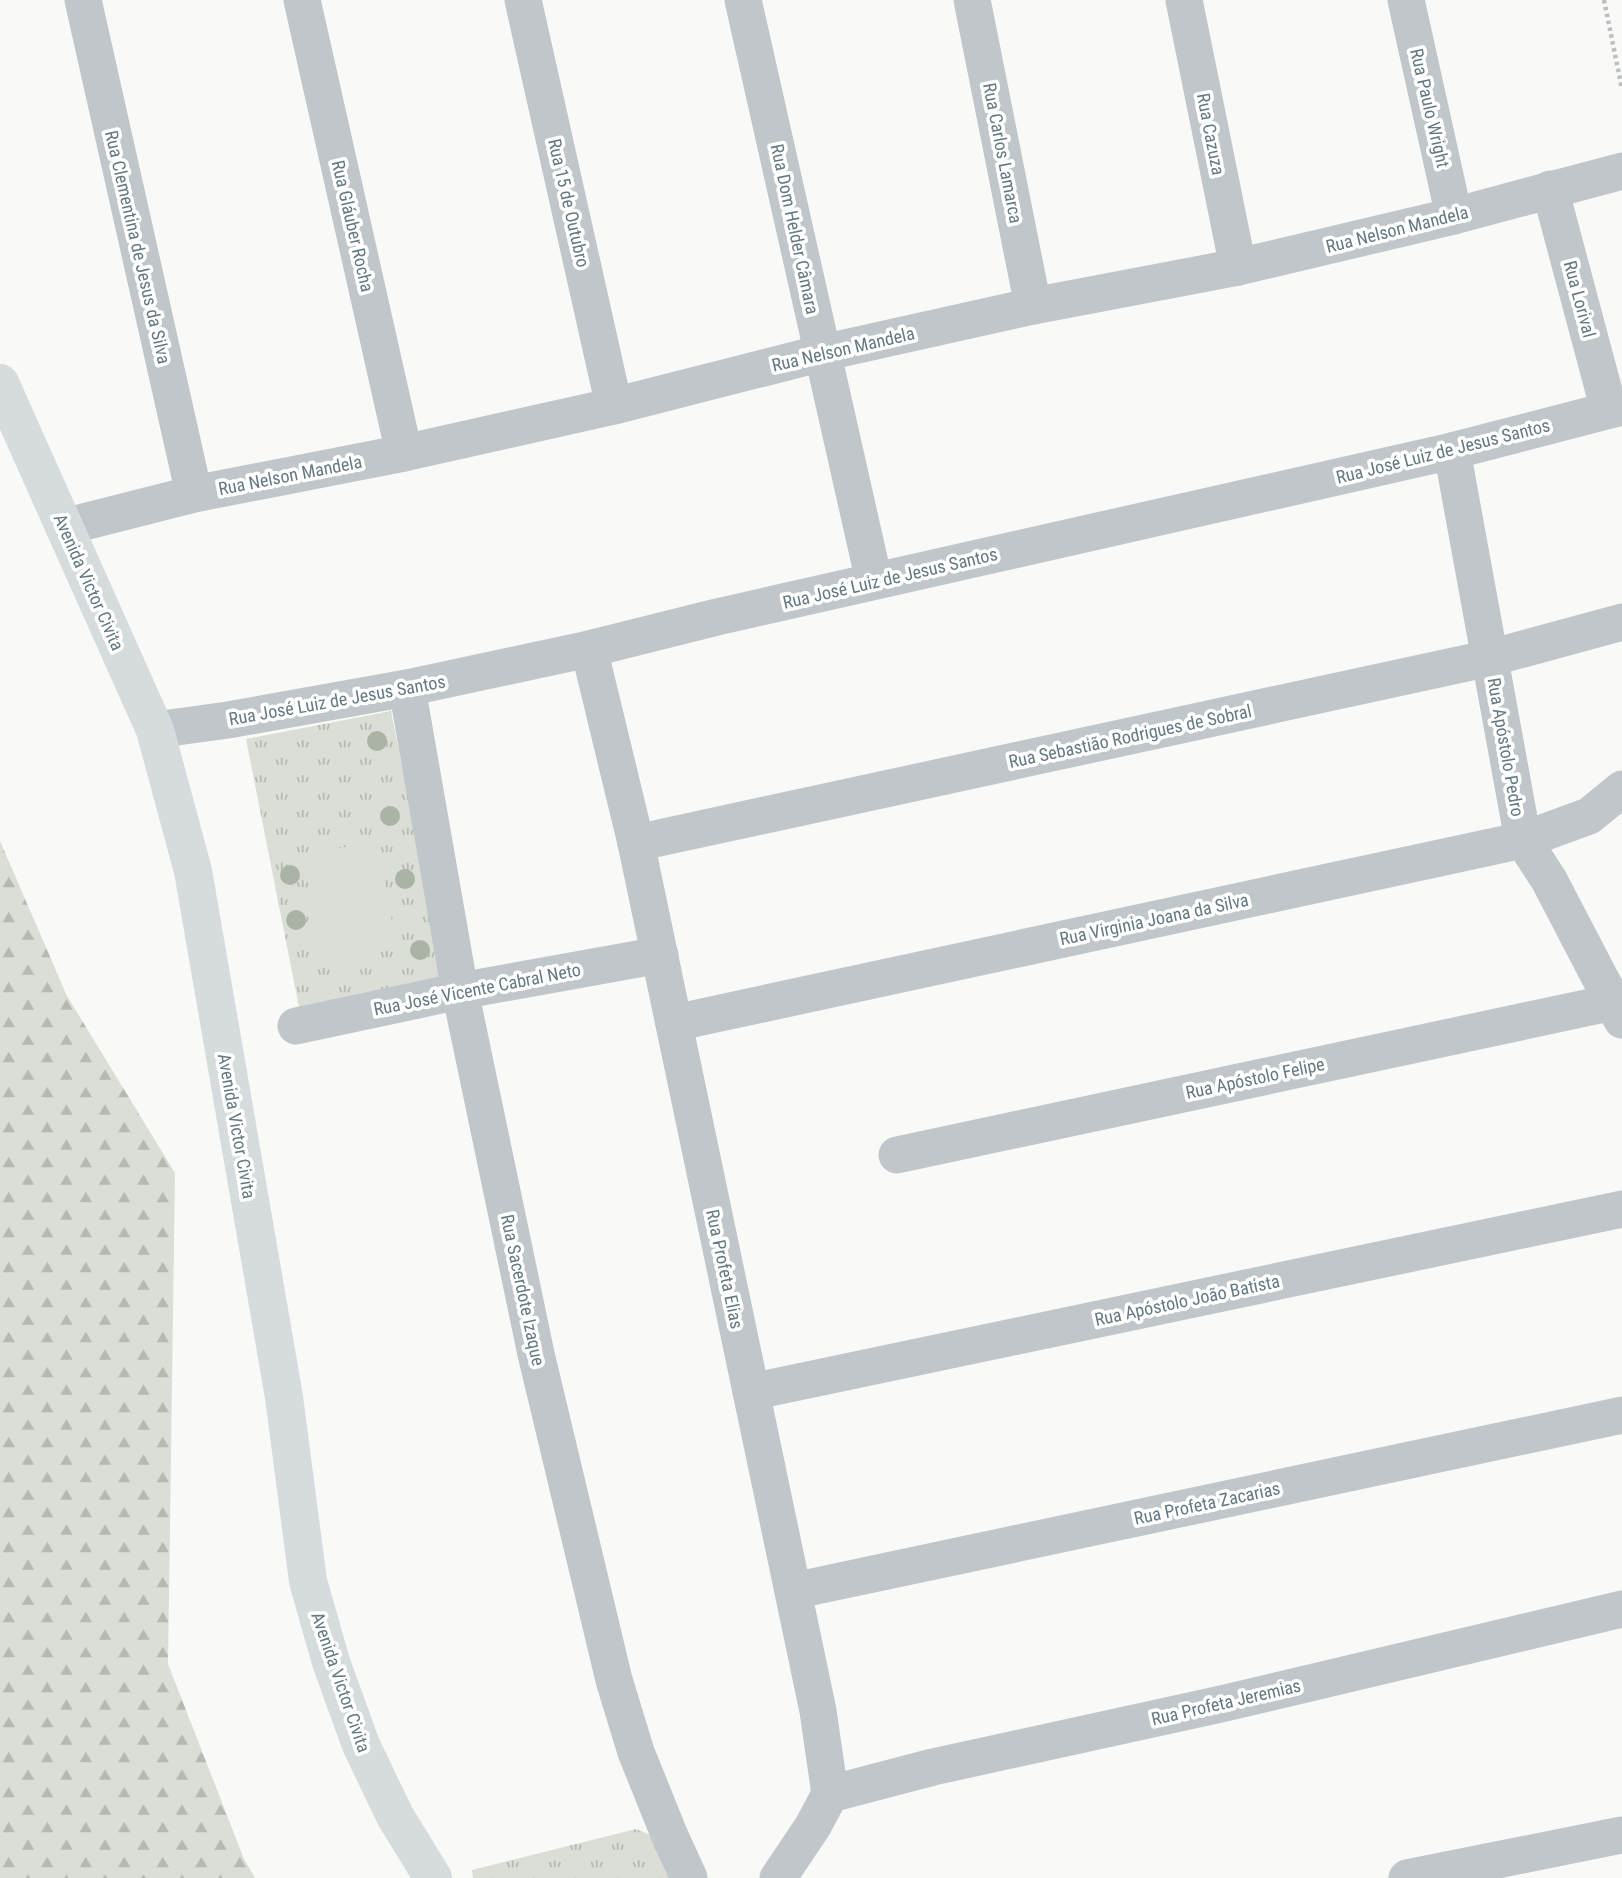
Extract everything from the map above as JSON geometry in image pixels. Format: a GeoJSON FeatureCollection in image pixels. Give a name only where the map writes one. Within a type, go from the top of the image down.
{"type":"FeatureCollection","features":[{"type":"Feature","properties":{"kind":"main road","name":"Avenida Victor Civita"},"geometry":{"type":"LineString","coordinates":[[0,383],[155,730],[192,871],[284,1397],[308,1581],[331,1662],[361,1745],[395,1816],[433,1878]]}},
{"type":"Feature","properties":{"kind":"street","name":"Rua Clementina de Jesus da Silva"},"geometry":{"type":"LineString","coordinates":[[83,0],[194,494]]}},
{"type":"Feature","properties":{"kind":"street","name":"Rua Gláuber Rocha"},"geometry":{"type":"LineString","coordinates":[[302,0],[404,453]]}},
{"type":"Feature","properties":{"kind":"street","name":"Rua 15 de Outubro"},"geometry":{"type":"LineString","coordinates":[[523,0],[614,406]]}},
{"type":"Feature","properties":{"kind":"street","name":"Rua Dom Helder Câmara"},"geometry":{"type":"LineString","coordinates":[[743,0],[874,581]]}},
{"type":"Feature","properties":{"kind":"street","name":"Rua Carlos Lamarca"},"geometry":{"type":"LineString","coordinates":[[972,0],[1033,306]]}},
{"type":"Feature","properties":{"kind":"street","name":"Rua Cazuza"},"geometry":{"type":"LineString","coordinates":[[1184,0],[1238,267]]}},
{"type":"Feature","properties":{"kind":"street","name":"Rua Paulo Wright"},"geometry":{"type":"LineString","coordinates":[[1406,0],[1454,216]]}},
{"type":"Feature","properties":{"kind":"street","name":"Rua Nelson Mandela"},"geometry":{"type":"LineString","coordinates":[[64,527],[194,494],[404,453],[614,406],[822,353],[1033,306],[1238,267],[1454,216],[1622,171]]}},
{"type":"Feature","properties":{"kind":"street","name":"Rua Lorival"},"geometry":{"type":"LineString","coordinates":[[1550,189],[1616,408]]}},
{"type":"Feature","properties":{"kind":"street","name":"Rua José Luiz de Jesus Santos"},"geometry":{"type":"LineString","coordinates":[[155,730],[228,720],[407,688],[589,649],[874,581],[1452,451],[1616,408]]}},
{"type":"Feature","properties":{"kind":"street","name":"Rua Apóstolo Pedro"},"geometry":{"type":"LineString","coordinates":[[1452,451],[1522,840],[1549,880],[1618,1011]]}},
{"type":"Feature","properties":{"kind":"street","name":"Rua Sebastião Rodrigues de Sobral"},"geometry":{"type":"LineString","coordinates":[[636,843],[1490,658],[1622,622]]}},
{"type":"Feature","properties":{"kind":"street","name":"Rua Profeta Elias"},"geometry":{"type":"LineString","coordinates":[[589,649],[660,955],[818,1710],[830,1794]]}},
{"type":"Feature","properties":{"kind":"street","name":"Rua Sacerdote Izaque"},"geometry":{"type":"LineString","coordinates":[[407,688],[460,990],[536,1354],[614,1680],[636,1752],[689,1878]]}},
{"type":"Feature","properties":{"kind":"street","name":"Rua Virginia Joana da Silva"},"geometry":{"type":"LineString","coordinates":[[674,1023],[1522,840],[1589,817],[1622,789]]}},
{"type":"Feature","properties":{"kind":"street","name":"Rua José Vicente Cabral Neto"},"geometry":{"type":"LineString","coordinates":[[296,1026],[460,990],[660,955]]}},
{"type":"Feature","properties":{"kind":"street","name":"Rua Apóstolo Felipe"},"geometry":{"type":"LineString","coordinates":[[897,1154],[1618,1011]]}},
{"type":"Feature","properties":{"kind":"street","name":"Rua Apóstolo João Batista"},"geometry":{"type":"LineString","coordinates":[[751,1392],[1622,1209]]}},
{"type":"Feature","properties":{"kind":"street","name":"Rua Profeta Zacarias"},"geometry":{"type":"LineString","coordinates":[[793,1591],[1622,1415]]}},
{"type":"Feature","properties":{"kind":"street","name":"Rua Profeta Jeremias"},"geometry":{"type":"LineString","coordinates":[[830,1794],[933,1767],[1221,1704],[1622,1609]]}},
{"type":"Feature","properties":{"kind":"street"},"geometry":{"type":"LineString","coordinates":[[778,1878],[796,1854],[830,1794]]}},
{"type":"Feature","properties":{"kind":"street"},"geometry":{"type":"LineString","coordinates":[[1407,1878],[1622,1835]]}},
{"type":"Feature","properties":{"kind":"path"},"geometry":{"type":"LineString","coordinates":[[1604,0],[1622,89]]}},
{"type":"Feature","properties":{"kind":"green space"},"geometry":{"type":"Polygon","coordinates":[[[391,711],[444,978],[299,1007],[246,739],[391,711]]]}},
{"type":"Feature","properties":{"kind":"green space"},"geometry":{"type":"Polygon","coordinates":[[[0,841],[67,996],[175,1173],[168,1664],[244,1859],[255,1878],[0,1878],[0,841]]]}},
{"type":"Feature","properties":{"kind":"green space"},"geometry":{"type":"Polygon","coordinates":[[[377,841],[397,949],[323,962],[303,855],[377,841]]]}},
{"type":"Feature","properties":{"kind":"green space"},"geometry":{"type":"Polygon","coordinates":[[[636,1829],[650,1835],[672,1878],[473,1878],[472,1870],[636,1829]]]}}]}
